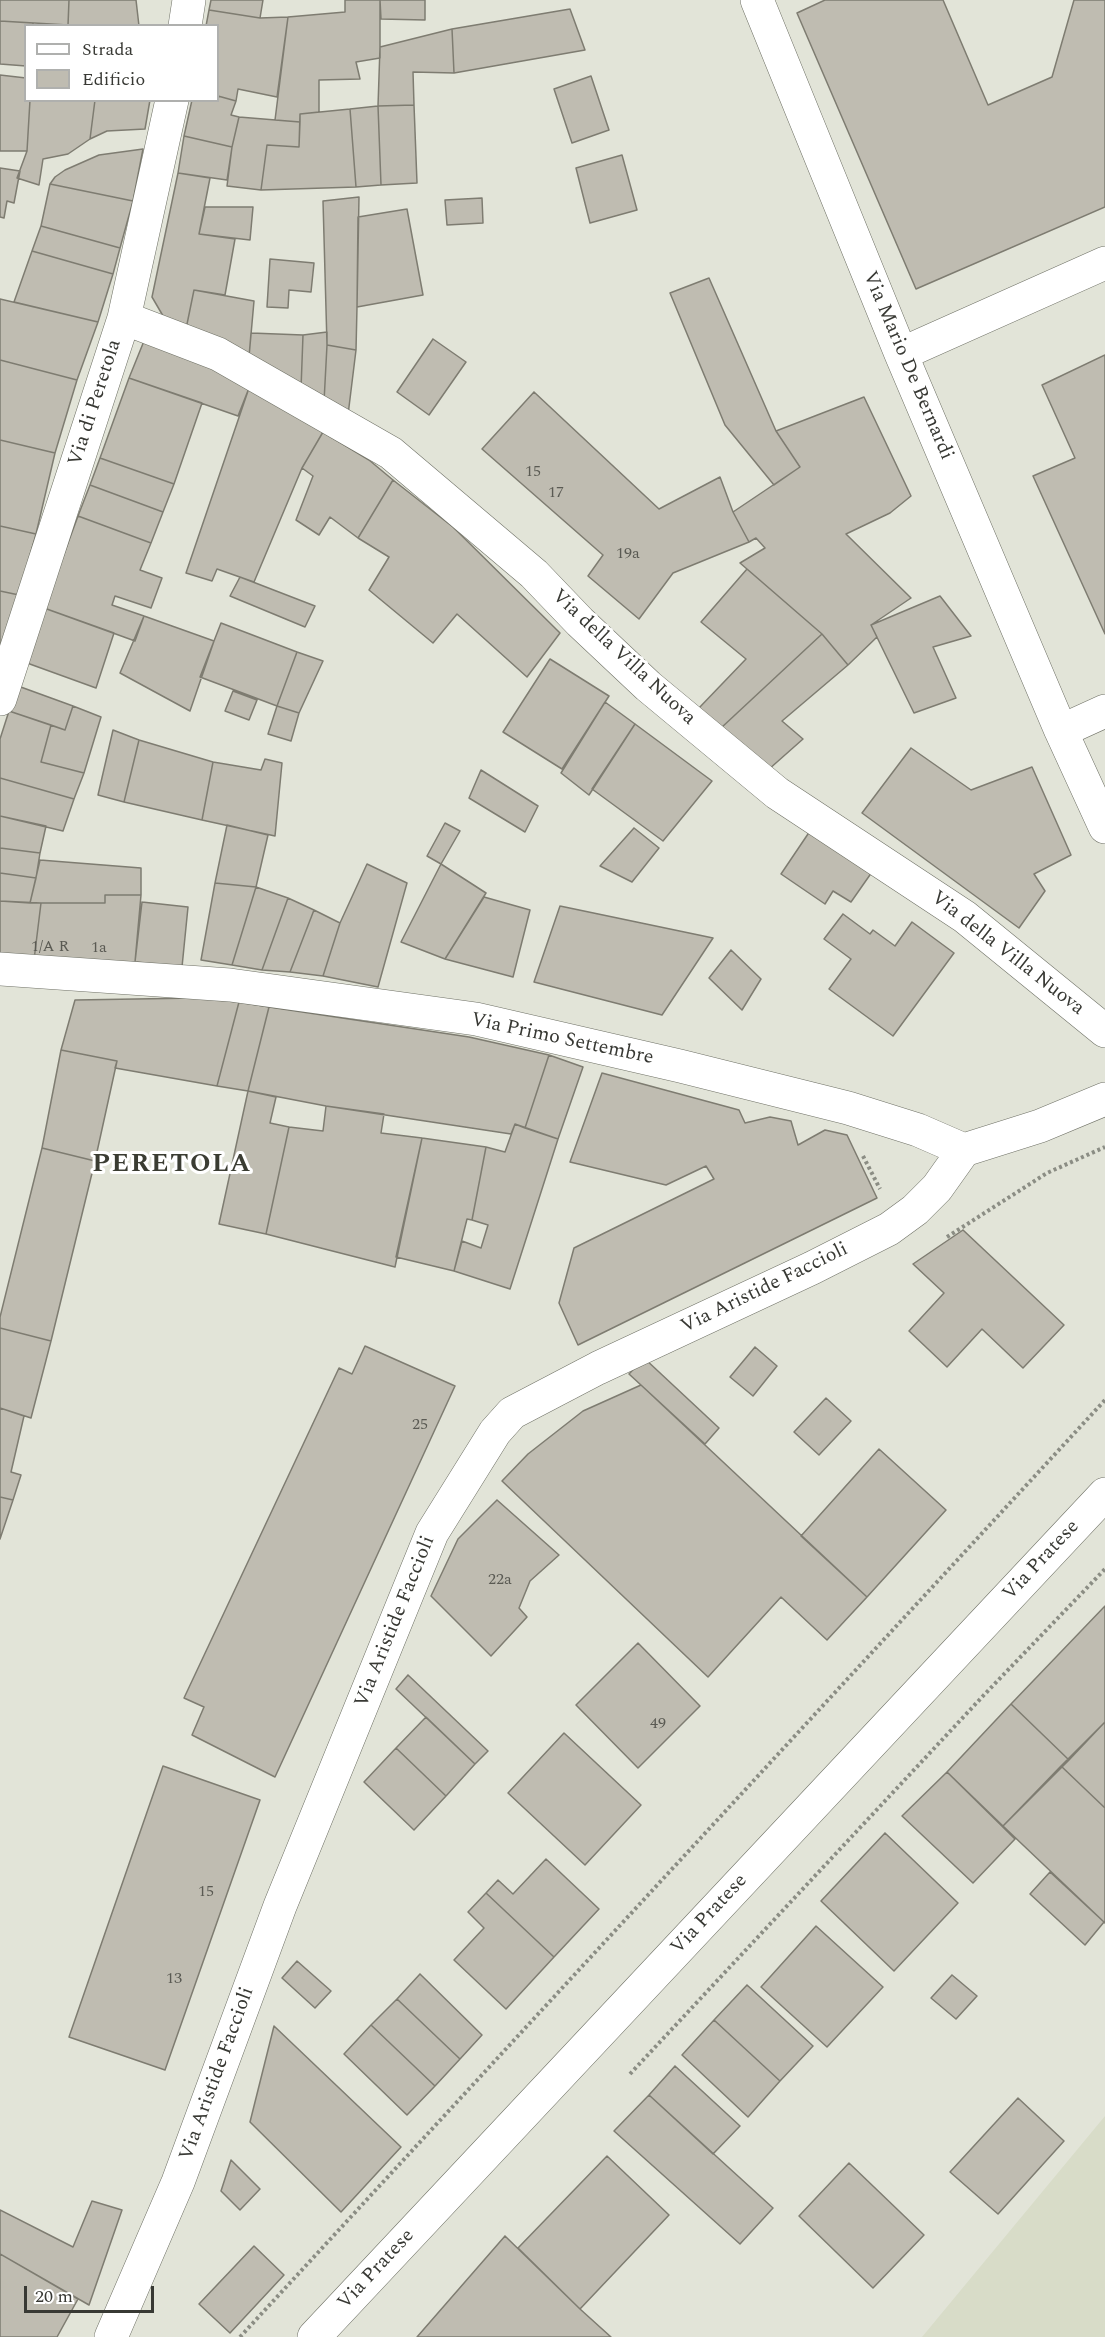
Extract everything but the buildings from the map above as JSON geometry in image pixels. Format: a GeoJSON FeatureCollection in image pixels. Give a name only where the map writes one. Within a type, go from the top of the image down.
{"type":"FeatureCollection","features":[{"type":"Feature","properties":{"kind":"street"},"geometry":{"type":"LineString","coordinates":[[185,24],[189,0]]}},
{"type":"Feature","properties":{"kind":"street","name":"Via Mario De Bernardi"},"geometry":{"type":"LineString","coordinates":[[757,0],[901,354],[1061,731],[1105,827]]}},
{"type":"Feature","properties":{"kind":"street","name":"Via di Peretola"},"geometry":{"type":"LineString","coordinates":[[0,699],[124,318],[172,102]]}},
{"type":"Feature","properties":{"kind":"street"},"geometry":{"type":"LineString","coordinates":[[901,354],[1105,263]]}},
{"type":"Feature","properties":{"kind":"street","name":"Via della Villa Nuova"},"geometry":{"type":"LineString","coordinates":[[124,318],[218,354],[391,453],[534,574],[580,622],[648,686],[777,793],[965,917],[1105,1031]]}},
{"type":"Feature","properties":{"kind":"street"},"geometry":{"type":"LineString","coordinates":[[1061,731],[1105,711]]}},
{"type":"Feature","properties":{"kind":"street","name":"Via Primo Settembre"},"geometry":{"type":"LineString","coordinates":[[0,969],[230,985],[476,1020],[680,1066],[848,1108],[918,1130],[964,1150]]}},
{"type":"Feature","properties":{"kind":"street"},"geometry":{"type":"LineString","coordinates":[[964,1150],[1023,1133],[1105,1099]]}},
{"type":"Feature","properties":{"kind":"street","name":"Via Aristide Faccioli"},"geometry":{"type":"LineString","coordinates":[[111,2337],[178,2182],[280,1906],[432,1533],[495,1432],[512,1413],[598,1368],[812,1268],[889,1228],[915,1210],[937,1188],[964,1150]]}},
{"type":"Feature","properties":{"kind":"street","name":"Via Pratese"},"geometry":{"type":"LineString","coordinates":[[314,2337],[1105,1494]]}},
{"type":"Feature","properties":{"kind":"path"},"geometry":{"type":"LineString","coordinates":[[240,2337],[1105,1400]]}},
{"type":"Feature","properties":{"kind":"path"},"geometry":{"type":"LineString","coordinates":[[630,2074],[975,1704],[1105,1569]]}},
{"type":"Feature","properties":{"kind":"shaded area"},"geometry":{"type":"Polygon","coordinates":[[[1105,2116],[1105,2337],[922,2337],[1105,2116]]]}},
{"type":"Feature","properties":{"kind":"district","name":"PERETOLA"},"geometry":{"type":"Point","coordinates":[172,1166]}}]}
